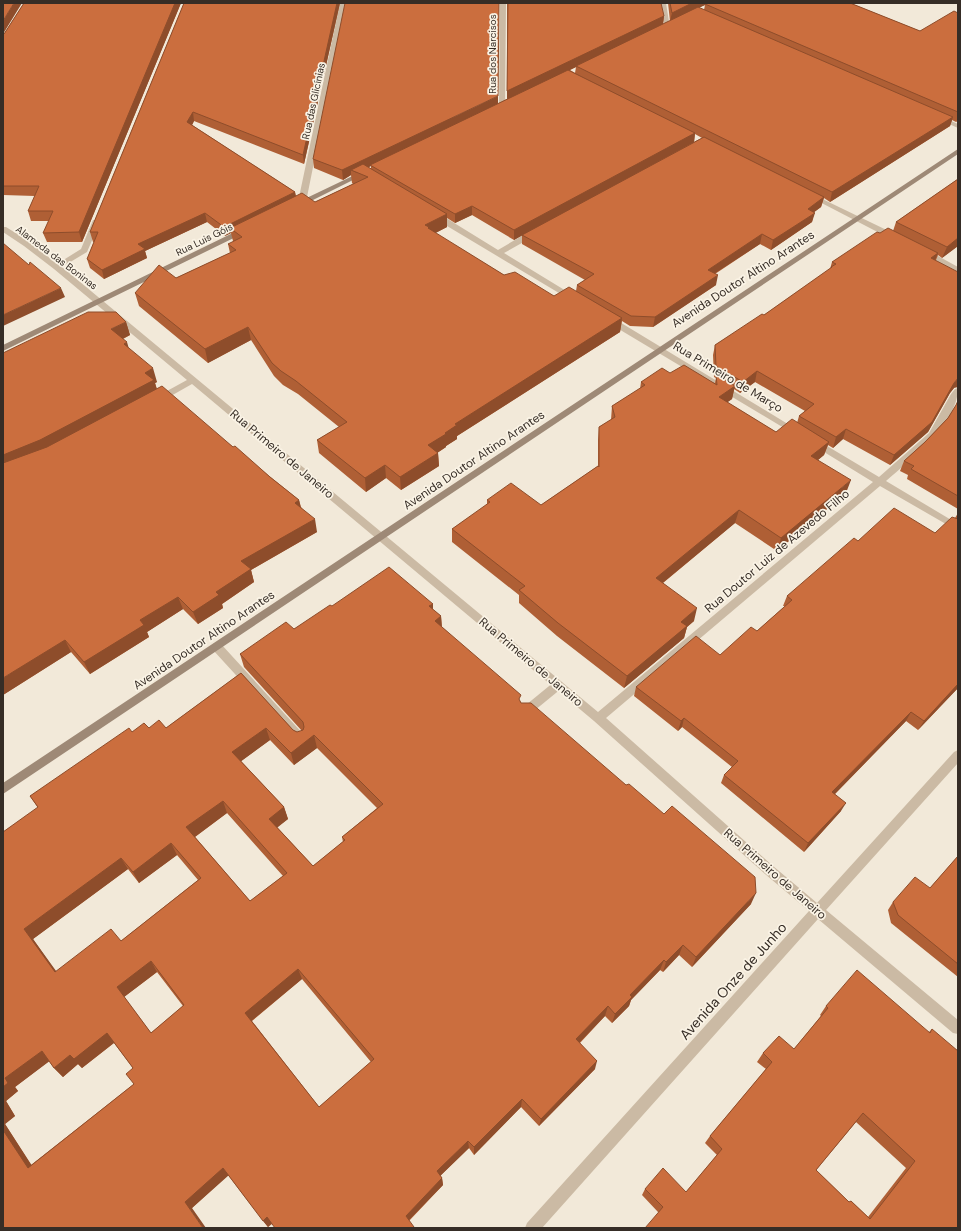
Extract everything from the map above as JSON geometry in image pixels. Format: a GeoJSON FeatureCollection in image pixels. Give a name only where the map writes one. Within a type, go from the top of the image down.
{"type":"FeatureCollection","features":[{"type":"Feature","properties":{"kind":"street","name":"Rua das Glicínias"},"geometry":{"type":"LineString","coordinates":[[302,202],[343,3]]}},
{"type":"Feature","properties":{"kind":"street","name":"Rua dos Narcisos"},"geometry":{"type":"LineString","coordinates":[[502,106],[503,3]]}},
{"type":"Feature","properties":{"kind":"street"},"geometry":{"type":"LineString","coordinates":[[660,30],[671,25],[663,3]]}},
{"type":"Feature","properties":{"kind":"street"},"geometry":{"type":"LineString","coordinates":[[936,116],[958,126]]}},
{"type":"Feature","properties":{"kind":"street","name":"Avenida Doutor Altino Arantes"},"geometry":{"type":"LineString","coordinates":[[3,789],[958,151]]}},
{"type":"Feature","properties":{"kind":"street"},"geometry":{"type":"LineString","coordinates":[[288,209],[367,173]]}},
{"type":"Feature","properties":{"kind":"street"},"geometry":{"type":"LineString","coordinates":[[807,193],[905,243]]}},
{"type":"Feature","properties":{"kind":"street"},"geometry":{"type":"LineString","coordinates":[[430,212],[576,300]]}},
{"type":"Feature","properties":{"kind":"street"},"geometry":{"type":"LineString","coordinates":[[57,267],[84,250],[99,214]]}},
{"type":"Feature","properties":{"kind":"street","name":"Rua Luis Góis"},"geometry":{"type":"LineString","coordinates":[[3,348],[253,226]]}},
{"type":"Feature","properties":{"kind":"street","name":"Alameda das Boninas"},"geometry":{"type":"LineString","coordinates":[[3,229],[27,244],[99,301]]}},
{"type":"Feature","properties":{"kind":"street"},"geometry":{"type":"LineString","coordinates":[[498,253],[539,230]]}},
{"type":"Feature","properties":{"kind":"street"},"geometry":{"type":"LineString","coordinates":[[918,249],[958,270]]}},
{"type":"Feature","properties":{"kind":"street","name":"Rua Primeiro de Janeiro"},"geometry":{"type":"LineString","coordinates":[[99,301],[598,718],[818,911],[958,1028]]}},
{"type":"Feature","properties":{"kind":"street","name":"Rua Primeiro de Março"},"geometry":{"type":"LineString","coordinates":[[603,316],[958,528]]}},
{"type":"Feature","properties":{"kind":"street"},"geometry":{"type":"LineString","coordinates":[[149,404],[194,380]]}},
{"type":"Feature","properties":{"kind":"street","name":"Rua Doutor Luiz de Azevedo Filho"},"geometry":{"type":"LineString","coordinates":[[598,718],[880,481],[932,435],[938,428],[951,401],[958,391]]}},
{"type":"Feature","properties":{"kind":"street"},"geometry":{"type":"LineString","coordinates":[[217,647],[302,738]]}},
{"type":"Feature","properties":{"kind":"street"},"geometry":{"type":"LineString","coordinates":[[525,712],[558,685]]}},
{"type":"Feature","properties":{"kind":"street","name":"Avenida Onze de Junho"},"geometry":{"type":"LineString","coordinates":[[532,1228],[958,755]]}},
{"type":"Feature","properties":{"kind":"building"},"geometry":{"type":"Polygon","coordinates":[[[3,3],[14,3],[3,21],[3,3]]]}},
{"type":"Feature","properties":{"kind":"building"},"geometry":{"type":"Polygon","coordinates":[[[24,3],[175,3],[79,232],[43,233],[53,211],[28,211],[39,186],[3,186],[3,35],[24,3]]]}},
{"type":"Feature","properties":{"kind":"building"},"geometry":{"type":"Polygon","coordinates":[[[184,3],[337,3],[303,155],[193,112],[187,122],[295,192],[224,227],[205,213],[138,244],[145,249],[102,270],[87,259],[98,232],[90,232],[184,3]]]}},
{"type":"Feature","properties":{"kind":"building"},"geometry":{"type":"Polygon","coordinates":[[[345,3],[499,3],[498,96],[342,170],[313,159],[345,3]]]}},
{"type":"Feature","properties":{"kind":"building"},"geometry":{"type":"Polygon","coordinates":[[[508,3],[661,3],[664,16],[507,91],[508,3]]]}},
{"type":"Feature","properties":{"kind":"building"},"geometry":{"type":"Polygon","coordinates":[[[670,3],[692,3],[672,13],[670,3]]]}},
{"type":"Feature","properties":{"kind":"building"},"geometry":{"type":"Polygon","coordinates":[[[850,3],[920,31],[954,11],[958,13],[958,112],[705,4],[850,3]]]}},
{"type":"Feature","properties":{"kind":"building"},"geometry":{"type":"Polygon","coordinates":[[[698,7],[953,117],[832,192],[576,66],[698,7]]]}},
{"type":"Feature","properties":{"kind":"building"},"geometry":{"type":"Polygon","coordinates":[[[568,70],[695,133],[514,230],[472,206],[455,214],[370,165],[568,70]]]}},
{"type":"Feature","properties":{"kind":"building"},"geometry":{"type":"Polygon","coordinates":[[[704,137],[824,197],[808,209],[815,213],[773,240],[762,234],[708,270],[718,275],[655,317],[631,316],[577,285],[594,274],[522,235],[704,137]]]}},
{"type":"Feature","properties":{"kind":"building"},"geometry":{"type":"Polygon","coordinates":[[[363,164],[447,214],[425,225],[504,275],[515,272],[554,296],[569,287],[622,318],[455,424],[457,425],[445,433],[446,434],[428,445],[438,453],[400,477],[385,465],[365,478],[317,440],[347,422],[272,363],[248,327],[205,349],[135,293],[159,265],[176,278],[236,250],[228,244],[242,237],[230,228],[302,193],[315,202],[368,177],[351,170],[363,164]]]}},
{"type":"Feature","properties":{"kind":"building"},"geometry":{"type":"Polygon","coordinates":[[[958,179],[958,238],[947,247],[896,222],[958,179]]]}},
{"type":"Feature","properties":{"kind":"building"},"geometry":{"type":"Polygon","coordinates":[[[888,228],[938,253],[931,258],[958,272],[958,378],[932,422],[894,455],[846,429],[836,437],[799,416],[814,404],[757,371],[743,382],[716,366],[715,345],[762,314],[764,315],[836,264],[832,262],[877,232],[880,233],[888,228]]]}},
{"type":"Feature","properties":{"kind":"building"},"geometry":{"type":"Polygon","coordinates":[[[3,243],[29,265],[30,262],[61,288],[3,315],[3,243]]]}},
{"type":"Feature","properties":{"kind":"building"},"geometry":{"type":"Polygon","coordinates":[[[88,312],[116,312],[126,322],[111,329],[127,342],[124,344],[153,368],[145,373],[154,380],[40,440],[3,455],[3,353],[88,312]]]}},
{"type":"Feature","properties":{"kind":"building"},"geometry":{"type":"Polygon","coordinates":[[[684,365],[717,385],[716,375],[735,386],[719,397],[776,432],[792,419],[829,442],[811,456],[851,480],[781,538],[739,510],[656,578],[697,608],[681,622],[687,626],[627,676],[558,623],[519,590],[525,586],[452,529],[490,502],[487,500],[511,483],[541,505],[598,466],[599,467],[599,427],[615,417],[612,406],[645,385],[641,382],[662,368],[670,373],[684,365]]]}},
{"type":"Feature","properties":{"kind":"building"},"geometry":{"type":"Polygon","coordinates":[[[162,386],[233,447],[235,446],[299,500],[295,503],[315,519],[241,561],[251,569],[216,592],[219,595],[193,612],[178,597],[140,620],[144,625],[84,662],[65,640],[3,678],[3,463],[47,447],[162,386]]]}},
{"type":"Feature","properties":{"kind":"building"},"geometry":{"type":"Polygon","coordinates":[[[958,401],[958,496],[911,469],[914,466],[904,461],[948,418],[958,401]]]}},
{"type":"Feature","properties":{"kind":"building"},"geometry":{"type":"Polygon","coordinates":[[[894,508],[935,533],[952,517],[958,519],[958,684],[924,721],[911,712],[832,792],[846,803],[808,843],[724,775],[738,761],[684,718],[681,721],[636,687],[696,636],[720,655],[751,627],[757,631],[792,600],[787,596],[854,538],[858,541],[894,508]]]}},
{"type":"Feature","properties":{"kind":"building"},"geometry":{"type":"Polygon","coordinates":[[[389,567],[433,604],[429,606],[441,616],[435,621],[521,695],[519,699],[521,703],[531,703],[626,785],[629,784],[664,814],[672,806],[755,877],[756,893],[696,957],[683,945],[666,962],[664,960],[630,995],[632,997],[615,1014],[608,1006],[576,1039],[597,1061],[541,1119],[522,1099],[474,1147],[468,1141],[437,1171],[442,1178],[406,1216],[414,1227],[412,1228],[275,1228],[267,1217],[263,1221],[223,1168],[185,1202],[203,1228],[3,1228],[3,1130],[28,1168],[134,1084],[126,1074],[133,1068],[107,1033],[74,1059],[70,1055],[54,1068],[42,1051],[5,1078],[8,1083],[3,1087],[3,832],[38,807],[30,796],[129,728],[132,732],[144,723],[149,728],[159,720],[166,728],[241,673],[293,730],[297,732],[303,730],[303,722],[240,654],[286,622],[294,629],[330,605],[332,606],[389,567]],[[266,728],[232,752],[284,807],[269,819],[313,866],[345,840],[342,837],[383,804],[314,735],[291,753],[266,728]],[[223,801],[186,827],[250,901],[287,873],[223,801]],[[171,843],[133,872],[121,858],[24,929],[55,972],[111,929],[121,941],[201,878],[171,843]],[[151,961],[117,987],[151,1033],[184,1005],[151,961]],[[298,969],[245,1013],[319,1107],[374,1059],[298,969]]]}},
{"type":"Feature","properties":{"kind":"building"},"geometry":{"type":"Polygon","coordinates":[[[958,856],[958,964],[898,915],[893,902],[915,877],[930,888],[958,856]]]}},
{"type":"Feature","properties":{"kind":"building"},"geometry":{"type":"Polygon","coordinates":[[[857,970],[930,1033],[932,1029],[958,1051],[958,1228],[645,1228],[663,1207],[645,1189],[663,1168],[686,1192],[722,1149],[710,1136],[772,1062],[763,1053],[779,1036],[794,1049],[828,1008],[826,1006],[857,970]],[[863,1113],[816,1170],[849,1202],[851,1201],[870,1219],[915,1161],[863,1113]]]}}]}
